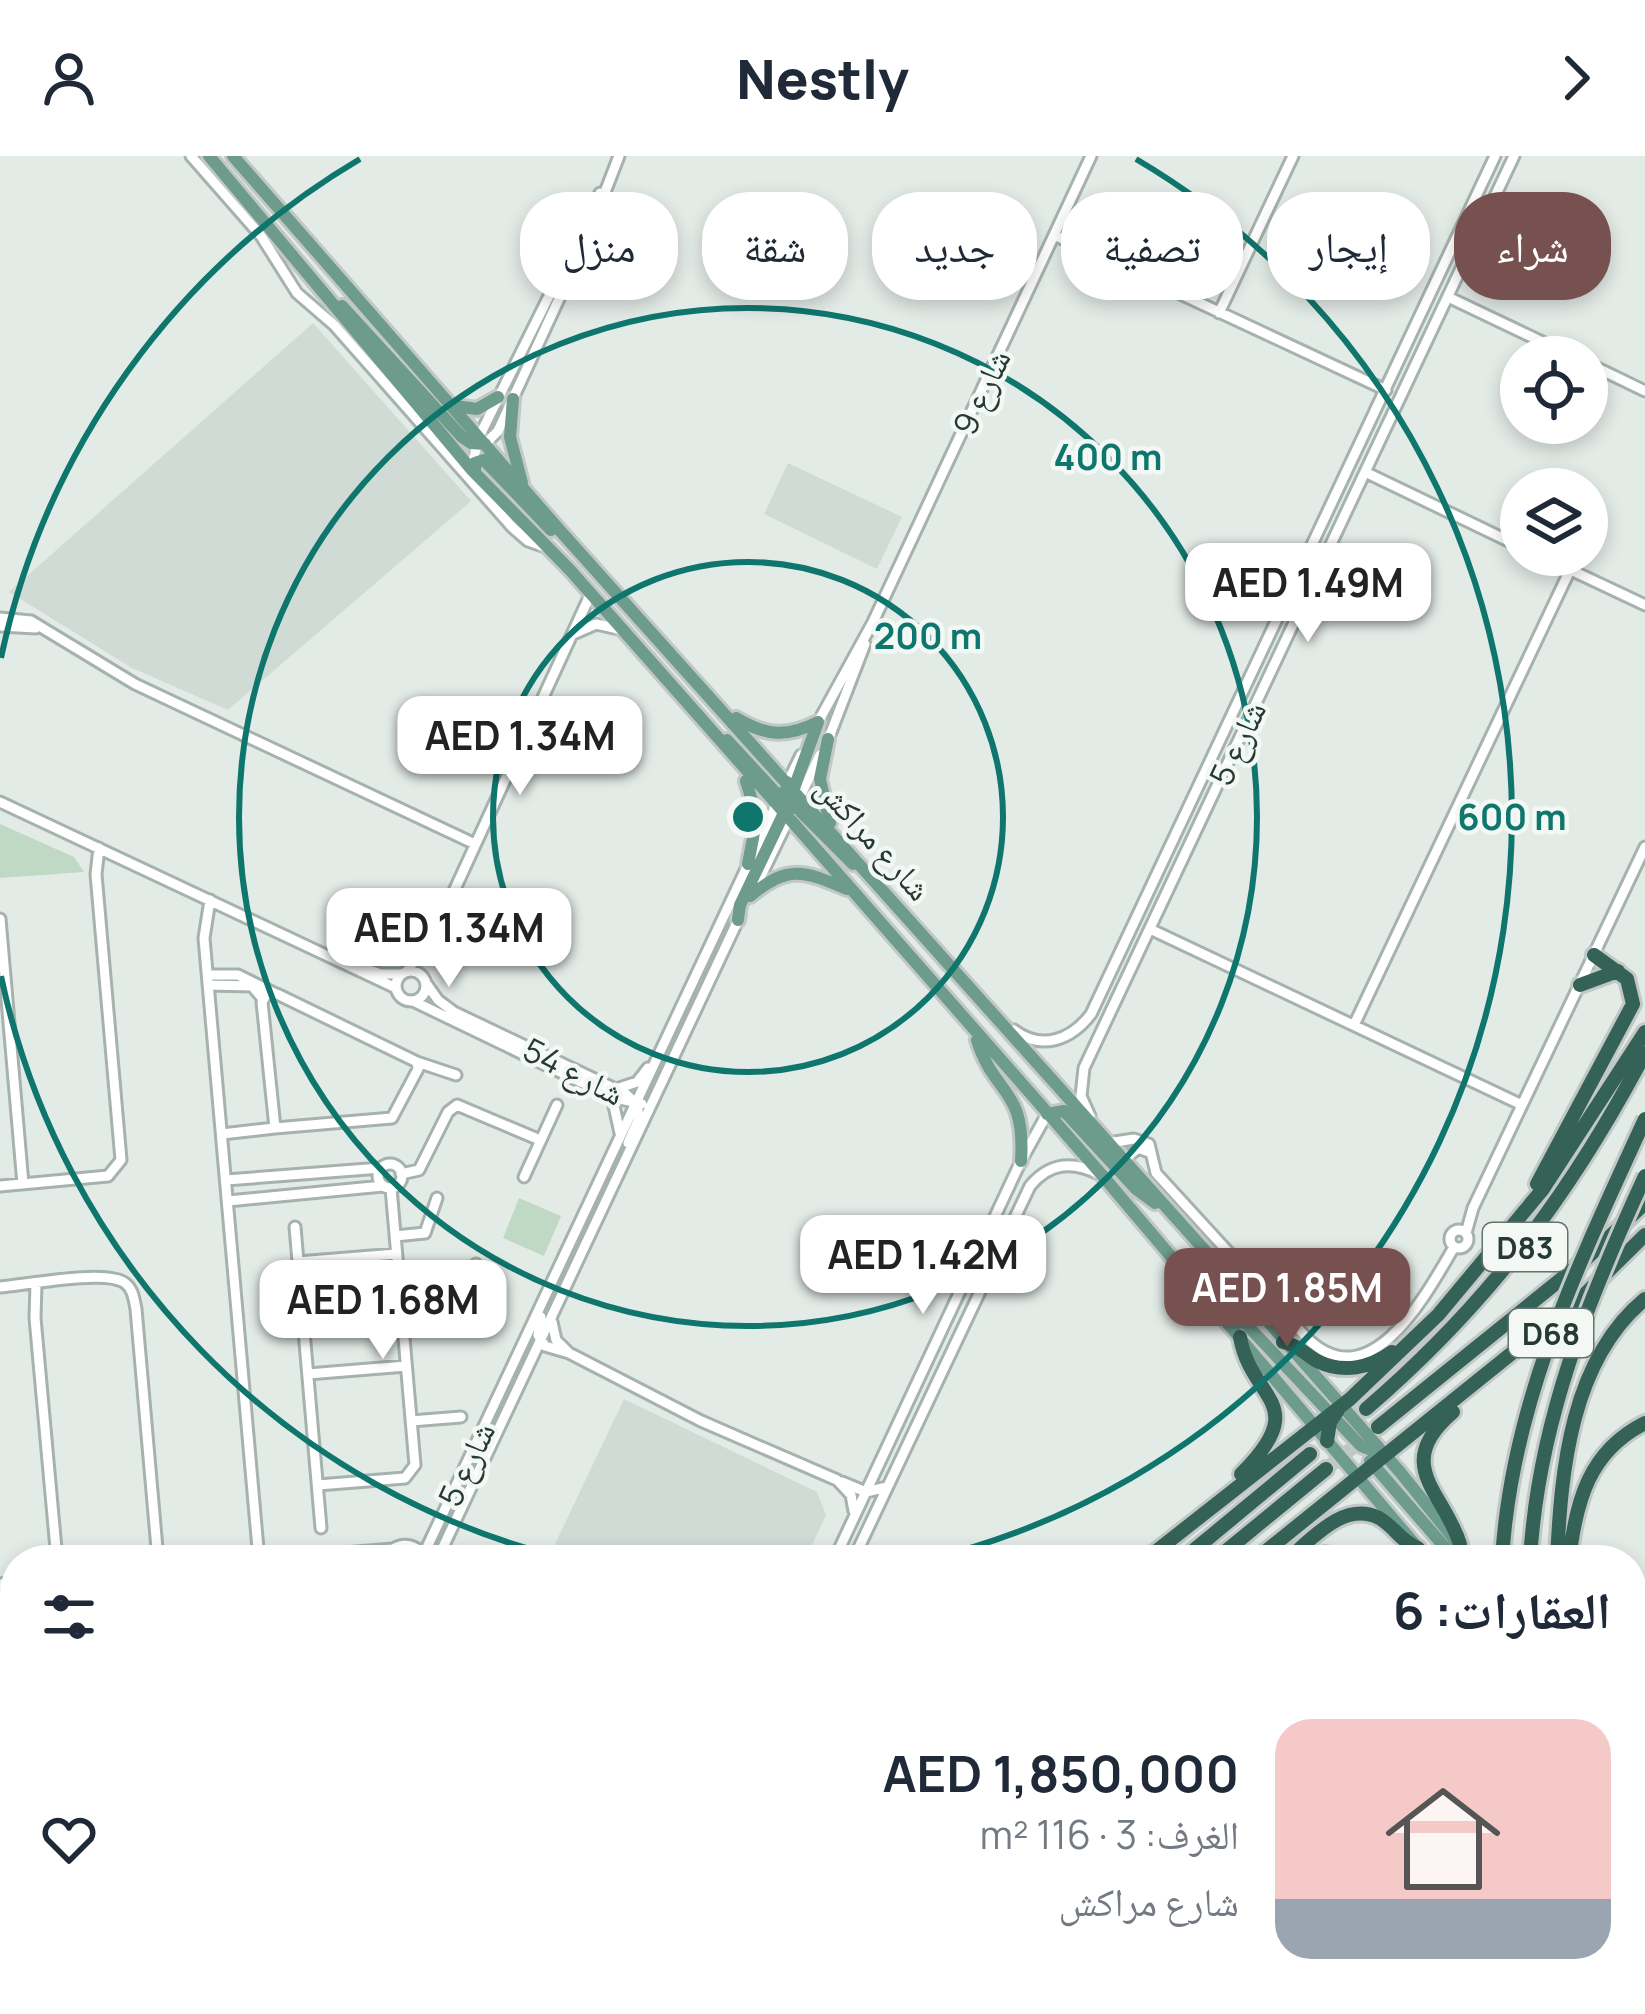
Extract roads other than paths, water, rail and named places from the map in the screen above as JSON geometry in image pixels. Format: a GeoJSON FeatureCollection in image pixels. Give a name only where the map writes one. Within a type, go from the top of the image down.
{"type":"FeatureCollection","features":[{"type":"Feature","properties":{"kind":"highway"},"geometry":{"type":"LineString","coordinates":[[1516,1223],[1631,1010],[1630,985],[1594,955]]}},
{"type":"Feature","properties":{"kind":"highway"},"geometry":{"type":"LineString","coordinates":[[1580,986],[1618,971]]}},
{"type":"Feature","properties":{"kind":"highway"},"geometry":{"type":"LineString","coordinates":[[1164,1545],[1329,1422],[1438,1315],[1544,1189],[1645,1032]]}},
{"type":"Feature","properties":{"kind":"highway","name":"D83"},"geometry":{"type":"LineString","coordinates":[[1366,1409],[1440,1342],[1522,1251],[1587,1159],[1645,1053]]}},
{"type":"Feature","properties":{"kind":"highway","name":"D68"},"geometry":{"type":"LineString","coordinates":[[1504,1545],[1518,1448],[1545,1349],[1645,1119]]}},
{"type":"Feature","properties":{"kind":"highway","name":"D68"},"geometry":{"type":"LineString","coordinates":[[1532,1545],[1544,1455],[1568,1358],[1645,1175]]}},
{"type":"Feature","properties":{"kind":"highway","name":"D83"},"geometry":{"type":"LineString","coordinates":[[1378,1427],[1586,1259],[1645,1203]]}},
{"type":"Feature","properties":{"kind":"highway"},"geometry":{"type":"LineString","coordinates":[[1274,1545],[1584,1295],[1645,1235]]}},
{"type":"Feature","properties":{"kind":"highway"},"geometry":{"type":"LineString","coordinates":[[1558,1545],[1562,1495],[1585,1387],[1604,1344],[1645,1299]]}},
{"type":"Feature","properties":{"kind":"highway"},"geometry":{"type":"LineString","coordinates":[[1283,1342],[1325,1364],[1361,1367],[1385,1357],[1438,1315]]}},
{"type":"Feature","properties":{"kind":"highway"},"geometry":{"type":"LineString","coordinates":[[1227,1496],[1267,1445],[1274,1420],[1271,1397],[1244,1356],[1240,1337]]}},
{"type":"Feature","properties":{"kind":"highway"},"geometry":{"type":"LineString","coordinates":[[1457,1545],[1453,1524],[1429,1489],[1425,1456],[1433,1433],[1468,1388]]}},
{"type":"Feature","properties":{"kind":"highway"},"geometry":{"type":"LineString","coordinates":[[1571,1545],[1576,1512],[1592,1470],[1622,1436],[1645,1423]]}},
{"type":"Feature","properties":{"kind":"highway"},"geometry":{"type":"LineString","coordinates":[[1200,1545],[1310,1454]]}},
{"type":"Feature","properties":{"kind":"highway"},"geometry":{"type":"LineString","coordinates":[[1233,1545],[1326,1469]]}},
{"type":"Feature","properties":{"kind":"highway"},"geometry":{"type":"LineString","coordinates":[[1305,1545],[1351,1514],[1379,1518],[1409,1545]]}},
{"type":"Feature","properties":{"kind":"main road","name":"شارع مراكش"},"geometry":{"type":"LineString","coordinates":[[208,156],[473,471],[591,593],[737,764],[835,836],[1167,1208],[1283,1342],[1358,1475],[1416,1545]]}},
{"type":"Feature","properties":{"kind":"main road","name":"شارع مراكش"},"geometry":{"type":"LineString","coordinates":[[232,156],[480,442],[723,710],[852,891],[1240,1337],[1329,1422],[1378,1459],[1452,1545]]}},
{"type":"Feature","properties":{"kind":"main road"},"geometry":{"type":"LineString","coordinates":[[333,302],[352,313],[462,437],[480,442]]}},
{"type":"Feature","properties":{"kind":"main road"},"geometry":{"type":"LineString","coordinates":[[449,403],[477,409],[498,397]]}},
{"type":"Feature","properties":{"kind":"main road"},"geometry":{"type":"LineString","coordinates":[[513,399],[510,437],[525,490]]}},
{"type":"Feature","properties":{"kind":"main road"},"geometry":{"type":"LineString","coordinates":[[473,471],[475,463],[484,460],[544,525],[563,534]]}},
{"type":"Feature","properties":{"kind":"main road"},"geometry":{"type":"LineString","coordinates":[[723,710],[768,734],[788,734],[818,722]]}},
{"type":"Feature","properties":{"kind":"main road"},"geometry":{"type":"LineString","coordinates":[[698,718],[720,732],[842,857],[865,870]]}},
{"type":"Feature","properties":{"kind":"main road"},"geometry":{"type":"LineString","coordinates":[[738,920],[742,900],[818,722]]}},
{"type":"Feature","properties":{"kind":"main road"},"geometry":{"type":"LineString","coordinates":[[828,739],[820,790],[835,836]]}},
{"type":"Feature","properties":{"kind":"main road"},"geometry":{"type":"LineString","coordinates":[[737,764],[757,808],[748,864]]}},
{"type":"Feature","properties":{"kind":"main road"},"geometry":{"type":"LineString","coordinates":[[750,896],[776,877],[794,873],[820,876],[852,891]]}},
{"type":"Feature","properties":{"kind":"main road"},"geometry":{"type":"LineString","coordinates":[[976,1033],[982,1055],[1018,1112],[1021,1161]]}},
{"type":"Feature","properties":{"kind":"main road"},"geometry":{"type":"LineString","coordinates":[[1047,1114],[1064,1111],[1136,1190],[1167,1208]]}},
{"type":"Feature","properties":{"kind":"main road"},"geometry":{"type":"LineString","coordinates":[[1220,1314],[1250,1327],[1329,1422],[1378,1459]]}},
{"type":"Feature","properties":{"kind":"street"},"geometry":{"type":"LineString","coordinates":[[191,156],[261,236],[297,293],[334,325],[473,487],[523,538],[550,548]]}},
{"type":"Feature","properties":{"kind":"street"},"geometry":{"type":"LineString","coordinates":[[480,442],[496,434],[620,156]]}},
{"type":"Feature","properties":{"kind":"street","name":"شارع 9"},"geometry":{"type":"LineString","coordinates":[[818,722],[870,627],[1091,156]]}},
{"type":"Feature","properties":{"kind":"street"},"geometry":{"type":"LineString","coordinates":[[1219,313],[1293,156]]}},
{"type":"Feature","properties":{"kind":"street","name":"شارع 5"},"geometry":{"type":"LineString","coordinates":[[994,1014],[1033,1040],[1060,1040],[1083,1025],[1495,156]]}},
{"type":"Feature","properties":{"kind":"street","name":"شارع 5"},"geometry":{"type":"LineString","coordinates":[[1105,1140],[1084,1106],[1081,1077],[1514,156]]}},
{"type":"Feature","properties":{"kind":"street"},"geometry":{"type":"LineString","coordinates":[[473,471],[498,397],[604,189]]}},
{"type":"Feature","properties":{"kind":"street"},"geometry":{"type":"LineString","coordinates":[[1054,236],[1385,390],[1399,402]]}},
{"type":"Feature","properties":{"kind":"street"},"geometry":{"type":"LineString","coordinates":[[1448,297],[1530,336]]}},
{"type":"Feature","properties":{"kind":"street"},"geometry":{"type":"LineString","coordinates":[[1608,373],[1645,391]]}},
{"type":"Feature","properties":{"kind":"street"},"geometry":{"type":"LineString","coordinates":[[1365,472],[1500,537]]}},
{"type":"Feature","properties":{"kind":"street"},"geometry":{"type":"LineString","coordinates":[[1354,1025],[1567,576]]}},
{"type":"Feature","properties":{"kind":"street"},"geometry":{"type":"LineString","coordinates":[[1583,576],[1645,605]]}},
{"type":"Feature","properties":{"kind":"street"},"geometry":{"type":"LineString","coordinates":[[396,988],[432,939],[591,593]]}},
{"type":"Feature","properties":{"kind":"street"},"geometry":{"type":"LineString","coordinates":[[0,622],[23,618],[135,684],[475,844]]}},
{"type":"Feature","properties":{"kind":"street"},"geometry":{"type":"LineString","coordinates":[[569,638],[590,625],[623,630]]}},
{"type":"Feature","properties":{"kind":"street","name":"شارع 9"},"geometry":{"type":"LineString","coordinates":[[788,801],[828,739],[870,627]]}},
{"type":"Feature","properties":{"kind":"street","name":"شارع 5"},"geometry":{"type":"LineString","coordinates":[[429,1545],[748,864],[788,801]]}},
{"type":"Feature","properties":{"kind":"street","name":"شارع 5"},"geometry":{"type":"LineString","coordinates":[[444,1545],[656,1100],[750,896],[788,801]]}},
{"type":"Feature","properties":{"kind":"street"},"geometry":{"type":"LineString","coordinates":[[0,802],[396,988],[400,996],[412,1001],[422,997],[432,939]]}},
{"type":"Feature","properties":{"kind":"street"},"geometry":{"type":"LineString","coordinates":[[1105,1140],[1142,1140],[1151,1148],[1156,1173],[1306,1338],[1334,1356],[1368,1354],[1388,1340],[1454,1247],[1466,1245],[1466,1233],[1522,1105],[1645,847]]}},
{"type":"Feature","properties":{"kind":"street"},"geometry":{"type":"LineString","coordinates":[[0,1186],[108,1176],[119,1166],[122,1153],[97,882],[104,851]]}},
{"type":"Feature","properties":{"kind":"street"},"geometry":{"type":"LineString","coordinates":[[1164,860],[1178,868]]}},
{"type":"Feature","properties":{"kind":"street"},"geometry":{"type":"LineString","coordinates":[[207,899],[204,938],[258,1545]]}},
{"type":"Feature","properties":{"kind":"street"},"geometry":{"type":"LineString","coordinates":[[0,919],[23,1184]]}},
{"type":"Feature","properties":{"kind":"street"},"geometry":{"type":"LineString","coordinates":[[1150,929],[1522,1105]]}},
{"type":"Feature","properties":{"kind":"street"},"geometry":{"type":"LineString","coordinates":[[338,961],[381,974],[419,973],[426,982]]}},
{"type":"Feature","properties":{"kind":"street"},"geometry":{"type":"LineString","coordinates":[[208,980],[251,986],[456,1075]]}},
{"type":"Feature","properties":{"kind":"street","name":"شارع 54"},"geometry":{"type":"LineString","coordinates":[[426,982],[454,1012],[613,1093]]}},
{"type":"Feature","properties":{"kind":"street"},"geometry":{"type":"LineString","coordinates":[[268,996],[275,1128]]}},
{"type":"Feature","properties":{"kind":"street","name":"شارع 54"},"geometry":{"type":"LineString","coordinates":[[412,1001],[637,1104]]}},
{"type":"Feature","properties":{"kind":"street"},"geometry":{"type":"LineString","coordinates":[[620,1137],[613,1093],[637,1082],[657,1060]]}},
{"type":"Feature","properties":{"kind":"street"},"geometry":{"type":"LineString","coordinates":[[222,1134],[390,1120],[418,1062]]}},
{"type":"Feature","properties":{"kind":"street"},"geometry":{"type":"LineString","coordinates":[[594,1227],[639,1118],[637,1104],[656,1100]]}},
{"type":"Feature","properties":{"kind":"street"},"geometry":{"type":"LineString","coordinates":[[401,1174],[419,1170],[448,1112],[457,1105],[540,1140]]}},
{"type":"Feature","properties":{"kind":"street"},"geometry":{"type":"LineString","coordinates":[[524,1177],[557,1105]]}},
{"type":"Feature","properties":{"kind":"street"},"geometry":{"type":"LineString","coordinates":[[841,1545],[1047,1114]]}},
{"type":"Feature","properties":{"kind":"street"},"geometry":{"type":"LineString","coordinates":[[1124,1160],[1138,1148],[1152,1156]]}},
{"type":"Feature","properties":{"kind":"street"},"geometry":{"type":"LineString","coordinates":[[226,1180],[391,1164],[401,1174]]}},
{"type":"Feature","properties":{"kind":"street"},"geometry":{"type":"LineString","coordinates":[[860,1545],[1030,1186],[1044,1172],[1066,1164],[1102,1175]]}},
{"type":"Feature","properties":{"kind":"street"},"geometry":{"type":"LineString","coordinates":[[318,1486],[410,1475],[415,1465],[395,1236],[387,1187],[378,1179],[381,1168]]}},
{"type":"Feature","properties":{"kind":"street"},"geometry":{"type":"LineString","coordinates":[[227,1201],[387,1187],[400,1182],[401,1174]]}},
{"type":"Feature","properties":{"kind":"street"},"geometry":{"type":"LineString","coordinates":[[274,1177],[268,1185],[275,1196]]}},
{"type":"Feature","properties":{"kind":"street"},"geometry":{"type":"LineString","coordinates":[[395,1236],[425,1233],[437,1198]]}},
{"type":"Feature","properties":{"kind":"street"},"geometry":{"type":"LineString","coordinates":[[295,1226],[322,1528]]}},
{"type":"Feature","properties":{"kind":"street"},"geometry":{"type":"LineString","coordinates":[[574,1234],[572,1250],[541,1318],[541,1343],[837,1480],[866,1492],[887,1487]]}},
{"type":"Feature","properties":{"kind":"street"},"geometry":{"type":"LineString","coordinates":[[298,1262],[397,1254]]}},
{"type":"Feature","properties":{"kind":"street"},"geometry":{"type":"LineString","coordinates":[[401,1309],[473,1301],[478,1291],[476,1264]]}},
{"type":"Feature","properties":{"kind":"street"},"geometry":{"type":"LineString","coordinates":[[0,1287],[103,1277],[130,1286],[136,1309],[157,1545]]}},
{"type":"Feature","properties":{"kind":"street"},"geometry":{"type":"LineString","coordinates":[[32,1284],[56,1545]]}},
{"type":"Feature","properties":{"kind":"street"},"geometry":{"type":"LineString","coordinates":[[552,1319],[556,1340],[569,1353]]}},
{"type":"Feature","properties":{"kind":"street"},"geometry":{"type":"LineString","coordinates":[[308,1373],[406,1366]]}},
{"type":"Feature","properties":{"kind":"street"},"geometry":{"type":"LineString","coordinates":[[411,1421],[461,1418]]}},
{"type":"Feature","properties":{"kind":"street"},"geometry":{"type":"LineString","coordinates":[[837,1480],[851,1495],[855,1516]]}},
{"type":"Feature","properties":{"kind":"tunnel"},"geometry":{"type":"LineString","coordinates":[[1326,1469],[1378,1427]]}}]}
